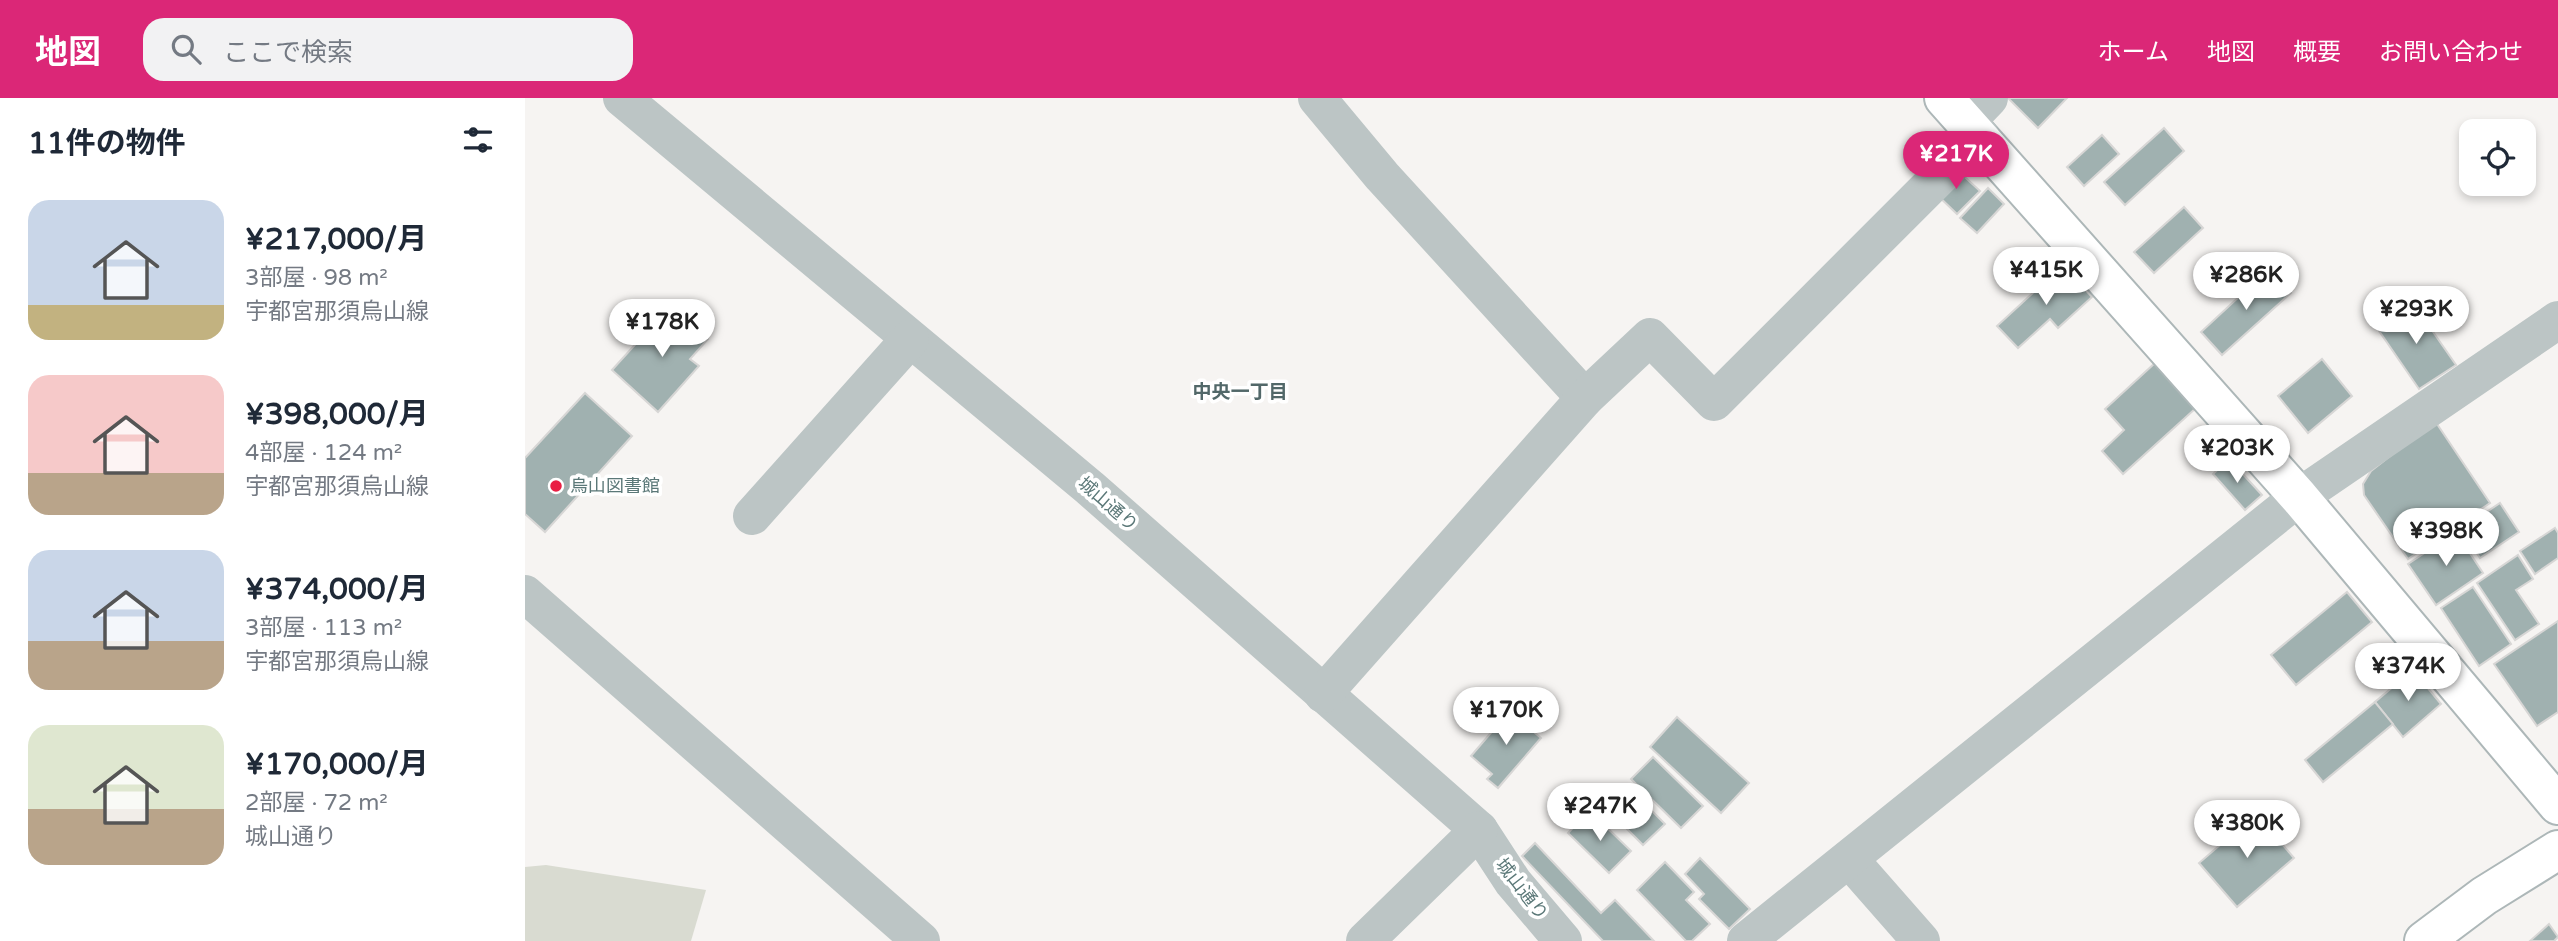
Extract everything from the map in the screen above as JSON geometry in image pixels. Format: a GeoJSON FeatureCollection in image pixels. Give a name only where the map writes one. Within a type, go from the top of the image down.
{"type":"FeatureCollection","features":[{"type":"Feature","properties":{"kind":"main road"},"geometry":{"type":"LineString","coordinates":[[1970,113],[2558,805]]}},
{"type":"Feature","properties":{"kind":"main road"},"geometry":{"type":"LineString","coordinates":[[2424,941],[2484,896],[2558,850]]}},
{"type":"Feature","properties":{"kind":"street","name":"城山通り"},"geometry":{"type":"LineString","coordinates":[[622,98],[1090,488],[1479,830],[1513,882],[1563,941]]}},
{"type":"Feature","properties":{"kind":"street"},"geometry":{"type":"LineString","coordinates":[[1317,98],[1382,176],[1585,398]]}},
{"type":"Feature","properties":{"kind":"street"},"geometry":{"type":"LineString","coordinates":[[1323,694],[1585,398],[1650,337],[1714,402],[1970,113]]}},
{"type":"Feature","properties":{"kind":"street"},"geometry":{"type":"LineString","coordinates":[[1746,941],[2299,497],[2558,320]]}},
{"type":"Feature","properties":{"kind":"street"},"geometry":{"type":"LineString","coordinates":[[752,516],[910,339]]}},
{"type":"Feature","properties":{"kind":"street"},"geometry":{"type":"LineString","coordinates":[[525,594],[921,941]]}},
{"type":"Feature","properties":{"kind":"street"},"geometry":{"type":"LineString","coordinates":[[1365,941],[1479,830]]}},
{"type":"Feature","properties":{"kind":"street"},"geometry":{"type":"LineString","coordinates":[[1849,859],[1921,941]]}},
{"type":"Feature","properties":{"kind":"shaded area"},"geometry":{"type":"Polygon","coordinates":[[[546,865],[706,890],[691,941],[525,941],[525,867],[546,865]]]}},
{"type":"Feature","properties":{"kind":"building"},"geometry":{"type":"Polygon","coordinates":[[[2008,98],[2067,98],[2038,128],[2008,98]]]}},
{"type":"Feature","properties":{"kind":"building"},"geometry":{"type":"Polygon","coordinates":[[[2164,128],[2184,151],[2125,205],[2104,182],[2164,128]]]}},
{"type":"Feature","properties":{"kind":"building"},"geometry":{"type":"Polygon","coordinates":[[[2102,135],[2119,154],[2084,186],[2067,167],[2102,135]]]}},
{"type":"Feature","properties":{"kind":"building"},"geometry":{"type":"Polygon","coordinates":[[[1955,168],[1980,191],[1957,214],[1933,191],[1955,168]]]}},
{"type":"Feature","properties":{"kind":"building"},"geometry":{"type":"Polygon","coordinates":[[[1988,188],[2004,204],[1977,233],[1960,218],[1988,188]]]}},
{"type":"Feature","properties":{"kind":"building"},"geometry":{"type":"Polygon","coordinates":[[[2184,207],[2203,228],[2154,273],[2134,252],[2184,207]]]}},
{"type":"Feature","properties":{"kind":"building"},"geometry":{"type":"Polygon","coordinates":[[[2063,265],[2092,297],[2058,328],[2050,319],[2018,348],[1997,326],[2063,265]]]}},
{"type":"Feature","properties":{"kind":"building"},"geometry":{"type":"Polygon","coordinates":[[[2269,269],[2291,293],[2222,355],[2201,332],[2269,269]]]}},
{"type":"Feature","properties":{"kind":"building"},"geometry":{"type":"Polygon","coordinates":[[[2413,303],[2456,365],[2419,389],[2375,325],[2413,303]]]}},
{"type":"Feature","properties":{"kind":"building"},"geometry":{"type":"Polygon","coordinates":[[[671,305],[708,339],[690,359],[699,366],[658,412],[612,370],[671,305]]]}},
{"type":"Feature","properties":{"kind":"building"},"geometry":{"type":"Polygon","coordinates":[[[2322,359],[2352,396],[2308,433],[2278,396],[2322,359]]]}},
{"type":"Feature","properties":{"kind":"building"},"geometry":{"type":"Polygon","coordinates":[[[2155,363],[2196,408],[2123,474],[2102,451],[2124,430],[2105,409],[2155,363]]]}},
{"type":"Feature","properties":{"kind":"building","name":"烏山図書館"},"geometry":{"type":"Polygon","coordinates":[[[585,393],[632,436],[545,532],[525,514],[525,458],[585,393]]]}},
{"type":"Feature","properties":{"kind":"building"},"geometry":{"type":"Polygon","coordinates":[[[2435,421],[2490,503],[2408,559],[2364,495],[2363,484],[2371,471],[2435,421]]]}},
{"type":"Feature","properties":{"kind":"building"},"geometry":{"type":"Polygon","coordinates":[[[2229,459],[2262,495],[2245,510],[2213,474],[2229,459]]]}},
{"type":"Feature","properties":{"kind":"building"},"geometry":{"type":"Polygon","coordinates":[[[2500,503],[2519,532],[2480,558],[2461,529],[2500,503]]]}},
{"type":"Feature","properties":{"kind":"building"},"geometry":{"type":"Polygon","coordinates":[[[2555,528],[2558,533],[2558,558],[2535,574],[2520,551],[2555,528]]]}},
{"type":"Feature","properties":{"kind":"building"},"geometry":{"type":"Polygon","coordinates":[[[2456,532],[2483,573],[2436,605],[2408,564],[2456,532]]]}},
{"type":"Feature","properties":{"kind":"building"},"geometry":{"type":"Polygon","coordinates":[[[2518,555],[2533,579],[2516,590],[2539,624],[2515,640],[2477,583],[2518,555]]]}},
{"type":"Feature","properties":{"kind":"building"},"geometry":{"type":"Polygon","coordinates":[[[2473,587],[2511,644],[2479,666],[2441,608],[2473,587]]]}},
{"type":"Feature","properties":{"kind":"building"},"geometry":{"type":"Polygon","coordinates":[[[2347,592],[2372,622],[2296,685],[2271,655],[2347,592]]]}},
{"type":"Feature","properties":{"kind":"building"},"geometry":{"type":"Polygon","coordinates":[[[2558,621],[2558,712],[2537,726],[2494,664],[2558,621]]]}},
{"type":"Feature","properties":{"kind":"building"},"geometry":{"type":"Polygon","coordinates":[[[2413,670],[2441,704],[2403,737],[2375,702],[2413,670]]]}},
{"type":"Feature","properties":{"kind":"building"},"geometry":{"type":"Polygon","coordinates":[[[2375,702],[2393,724],[2323,782],[2305,760],[2375,702]]]}},
{"type":"Feature","properties":{"kind":"building"},"geometry":{"type":"Polygon","coordinates":[[[1513,707],[1530,722],[1527,726],[1541,738],[1498,788],[1487,779],[1492,774],[1471,756],[1513,707]]]}},
{"type":"Feature","properties":{"kind":"building"},"geometry":{"type":"Polygon","coordinates":[[[1677,717],[1749,783],[1721,813],[1650,747],[1677,717]]]}},
{"type":"Feature","properties":{"kind":"building"},"geometry":{"type":"Polygon","coordinates":[[[1653,757],[1703,806],[1681,828],[1631,779],[1653,757]]]}},
{"type":"Feature","properties":{"kind":"building"},"geometry":{"type":"Polygon","coordinates":[[[1627,786],[1665,824],[1643,845],[1606,808],[1627,786]]]}},
{"type":"Feature","properties":{"kind":"building"},"geometry":{"type":"Polygon","coordinates":[[[2256,814],[2294,858],[2237,907],[2199,863],[2256,814]]]}},
{"type":"Feature","properties":{"kind":"building"},"geometry":{"type":"Polygon","coordinates":[[[1595,816],[1631,851],[1609,873],[1568,833],[1581,819],[1587,825],[1595,816]]]}},
{"type":"Feature","properties":{"kind":"building"},"geometry":{"type":"Polygon","coordinates":[[[1535,843],[1601,913],[1615,900],[1654,941],[1603,941],[1522,856],[1535,843]]]}},
{"type":"Feature","properties":{"kind":"building"},"geometry":{"type":"Polygon","coordinates":[[[1700,858],[1750,909],[1729,929],[1699,899],[1704,894],[1685,874],[1700,858]]]}},
{"type":"Feature","properties":{"kind":"building"},"geometry":{"type":"Polygon","coordinates":[[[1665,862],[1694,892],[1686,900],[1710,924],[1692,941],[1686,941],[1637,890],[1665,862]]]}},
{"type":"Feature","properties":{"kind":"building"},"geometry":{"type":"Polygon","coordinates":[[[2549,924],[2558,937],[2554,941],[2530,941],[2549,924]]]}},
{"type":"Feature","properties":{"kind":"place","name":"烏山図書館"},"geometry":{"type":"Point","coordinates":[556,486]}},
{"type":"Feature","properties":{"kind":"district","name":"中央一丁目"},"geometry":{"type":"Point","coordinates":[1240,392]}}]}
